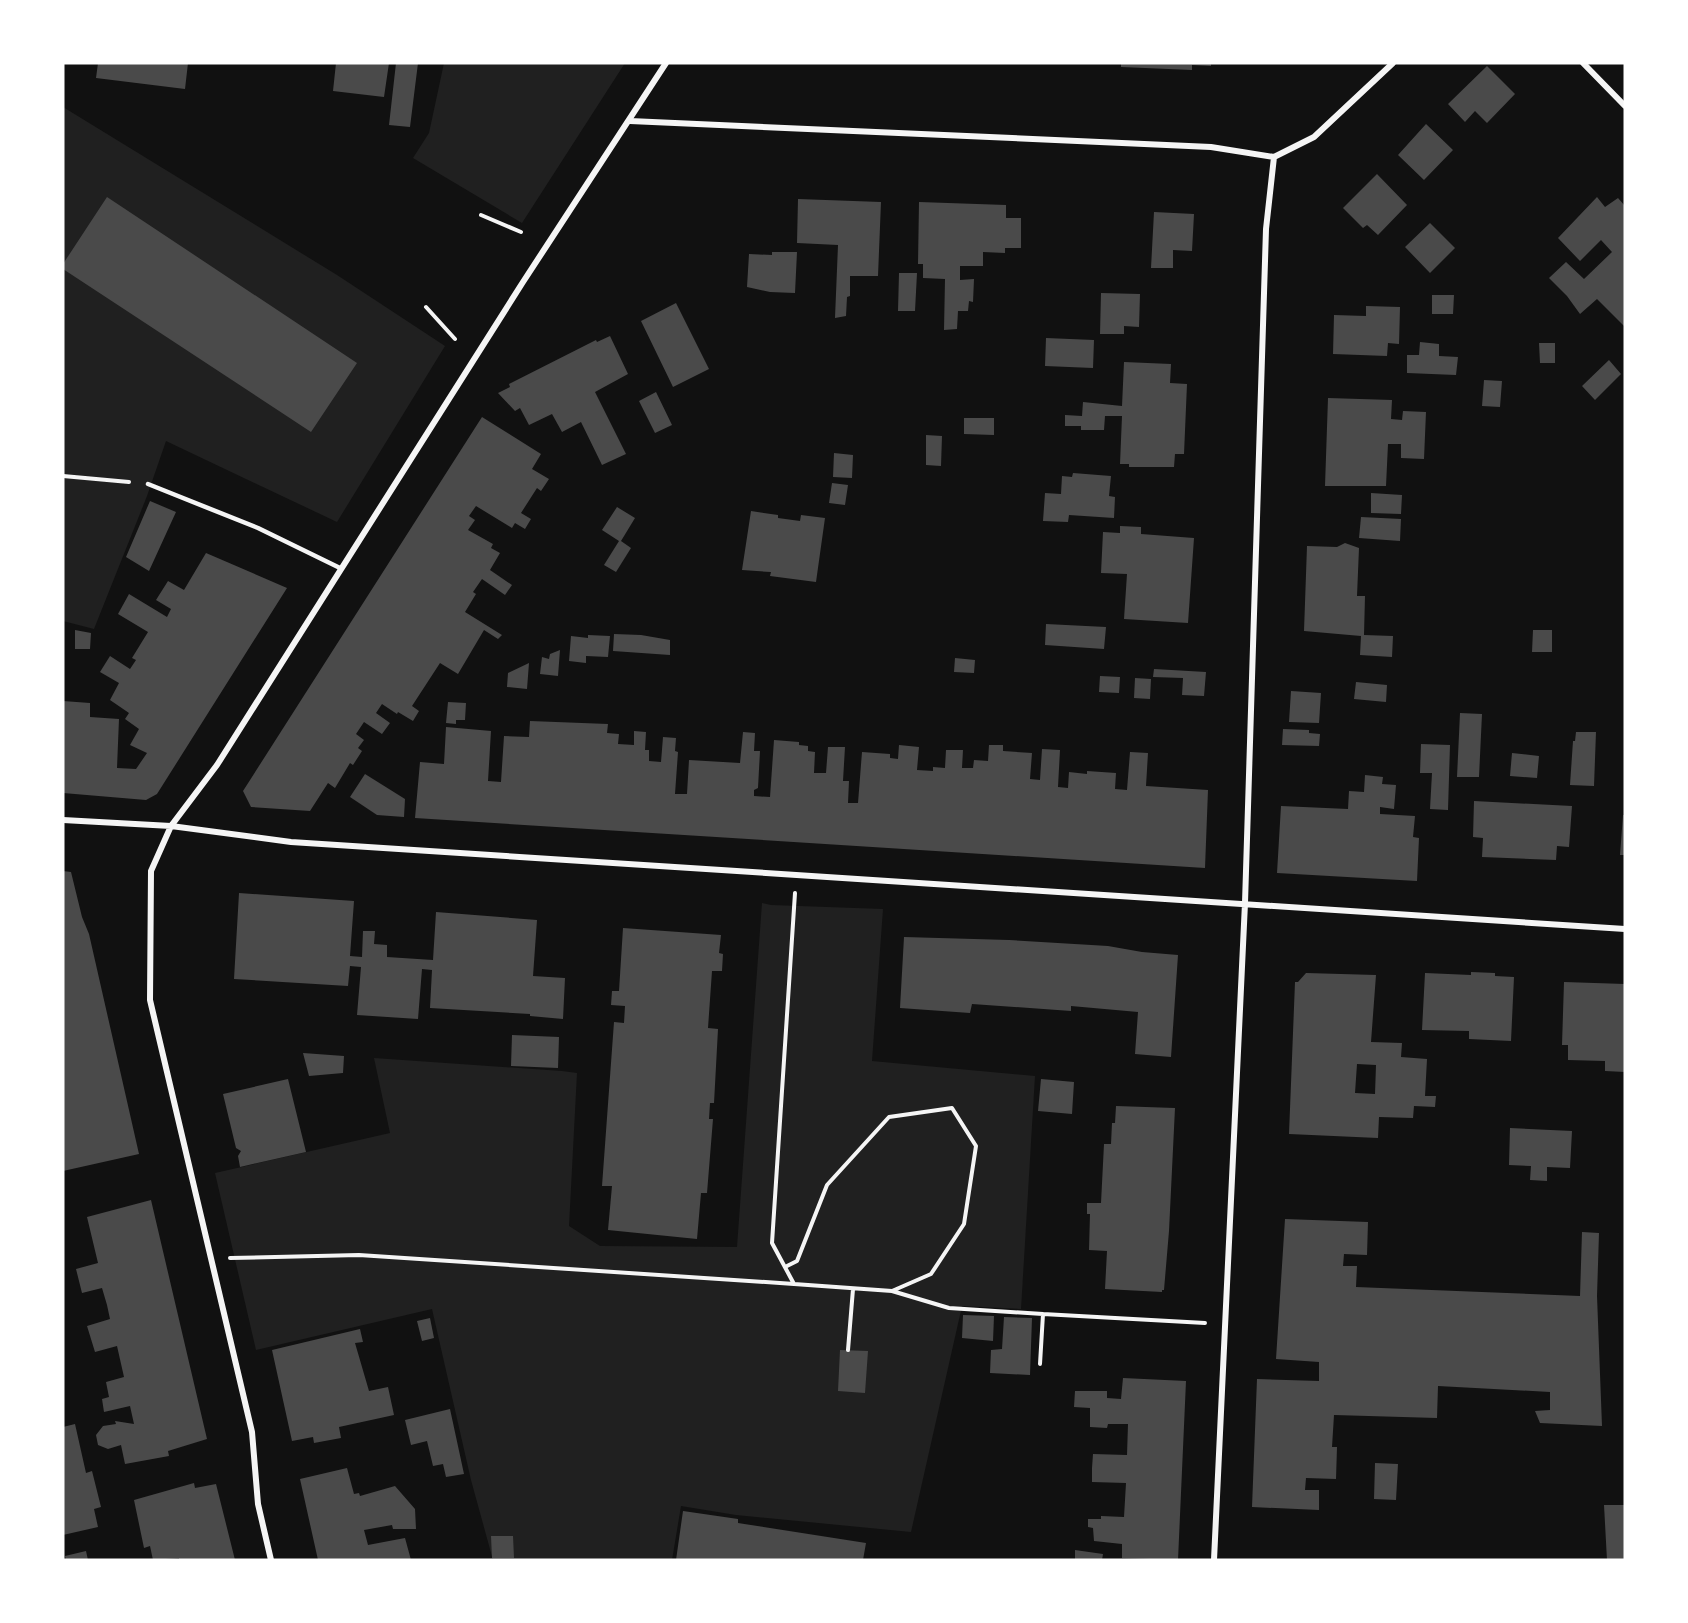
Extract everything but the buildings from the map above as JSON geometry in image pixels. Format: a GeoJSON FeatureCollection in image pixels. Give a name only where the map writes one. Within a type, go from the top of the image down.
{"type":"FeatureCollection","features":[{"type":"Feature","properties":{"kind":"street"},"geometry":{"type":"LineString","coordinates":[[271,1560],[258,1503],[252,1432],[150,1000],[151,871],[171,826],[217,765],[522,282],[666,63]]}},
{"type":"Feature","properties":{"kind":"street"},"geometry":{"type":"LineString","coordinates":[[630,120],[1211,147],[1274,157],[1314,137],[1393,63]]}},
{"type":"Feature","properties":{"kind":"street"},"geometry":{"type":"LineString","coordinates":[[1583,63],[1625,106]]}},
{"type":"Feature","properties":{"kind":"street"},"geometry":{"type":"LineString","coordinates":[[1214,1560],[1245,903],[1266,229],[1274,157]]}},
{"type":"Feature","properties":{"kind":"street"},"geometry":{"type":"LineString","coordinates":[[63,820],[171,826],[291,842],[1625,929]]}},
{"type":"Feature","properties":{"kind":"lane"},"geometry":{"type":"LineString","coordinates":[[148,484],[258,528],[340,568]]}},
{"type":"Feature","properties":{"kind":"path"},"geometry":{"type":"LineString","coordinates":[[482,215],[521,232]]}},
{"type":"Feature","properties":{"kind":"path"},"geometry":{"type":"LineString","coordinates":[[426,307],[455,339]]}},
{"type":"Feature","properties":{"kind":"path"},"geometry":{"type":"LineString","coordinates":[[63,476],[148,484]]}},
{"type":"Feature","properties":{"kind":"path"},"geometry":{"type":"LineString","coordinates":[[794,1284],[772,1243],[796,874]]}},
{"type":"Feature","properties":{"kind":"path"},"geometry":{"type":"LineString","coordinates":[[785,1267],[797,1261],[826,1185],[888,1117],[952,1108],[976,1146],[964,1224],[931,1274],[892,1291]]}},
{"type":"Feature","properties":{"kind":"path"},"geometry":{"type":"LineString","coordinates":[[211,1258],[359,1255],[892,1291],[950,1308],[1224,1324]]}},
{"type":"Feature","properties":{"kind":"path"},"geometry":{"type":"LineString","coordinates":[[848,1350],[853,1288]]}},
{"type":"Feature","properties":{"kind":"path"},"geometry":{"type":"LineString","coordinates":[[1040,1364],[1042,1314]]}},
{"type":"Feature","properties":{"kind":"shaded area"},"geometry":{"type":"Polygon","coordinates":[[[444,63],[625,63],[522,223],[413,158],[429,133],[444,63]]]}},
{"type":"Feature","properties":{"kind":"shaded area"},"geometry":{"type":"Polygon","coordinates":[[[63,107],[337,275],[445,346],[337,522],[166,441],[147,496],[94,629],[63,621],[63,107]]]}},
{"type":"Feature","properties":{"kind":"shaded area"},"geometry":{"type":"Polygon","coordinates":[[[762,903],[883,909],[872,1061],[1035,1076],[1021,1309],[962,1306],[911,1532],[736,1515],[681,1506],[672,1560],[493,1560],[471,1480],[432,1309],[256,1350],[215,1173],[390,1133],[374,1058],[577,1073],[569,1226],[600,1246],[737,1247],[762,903]]]}}]}
